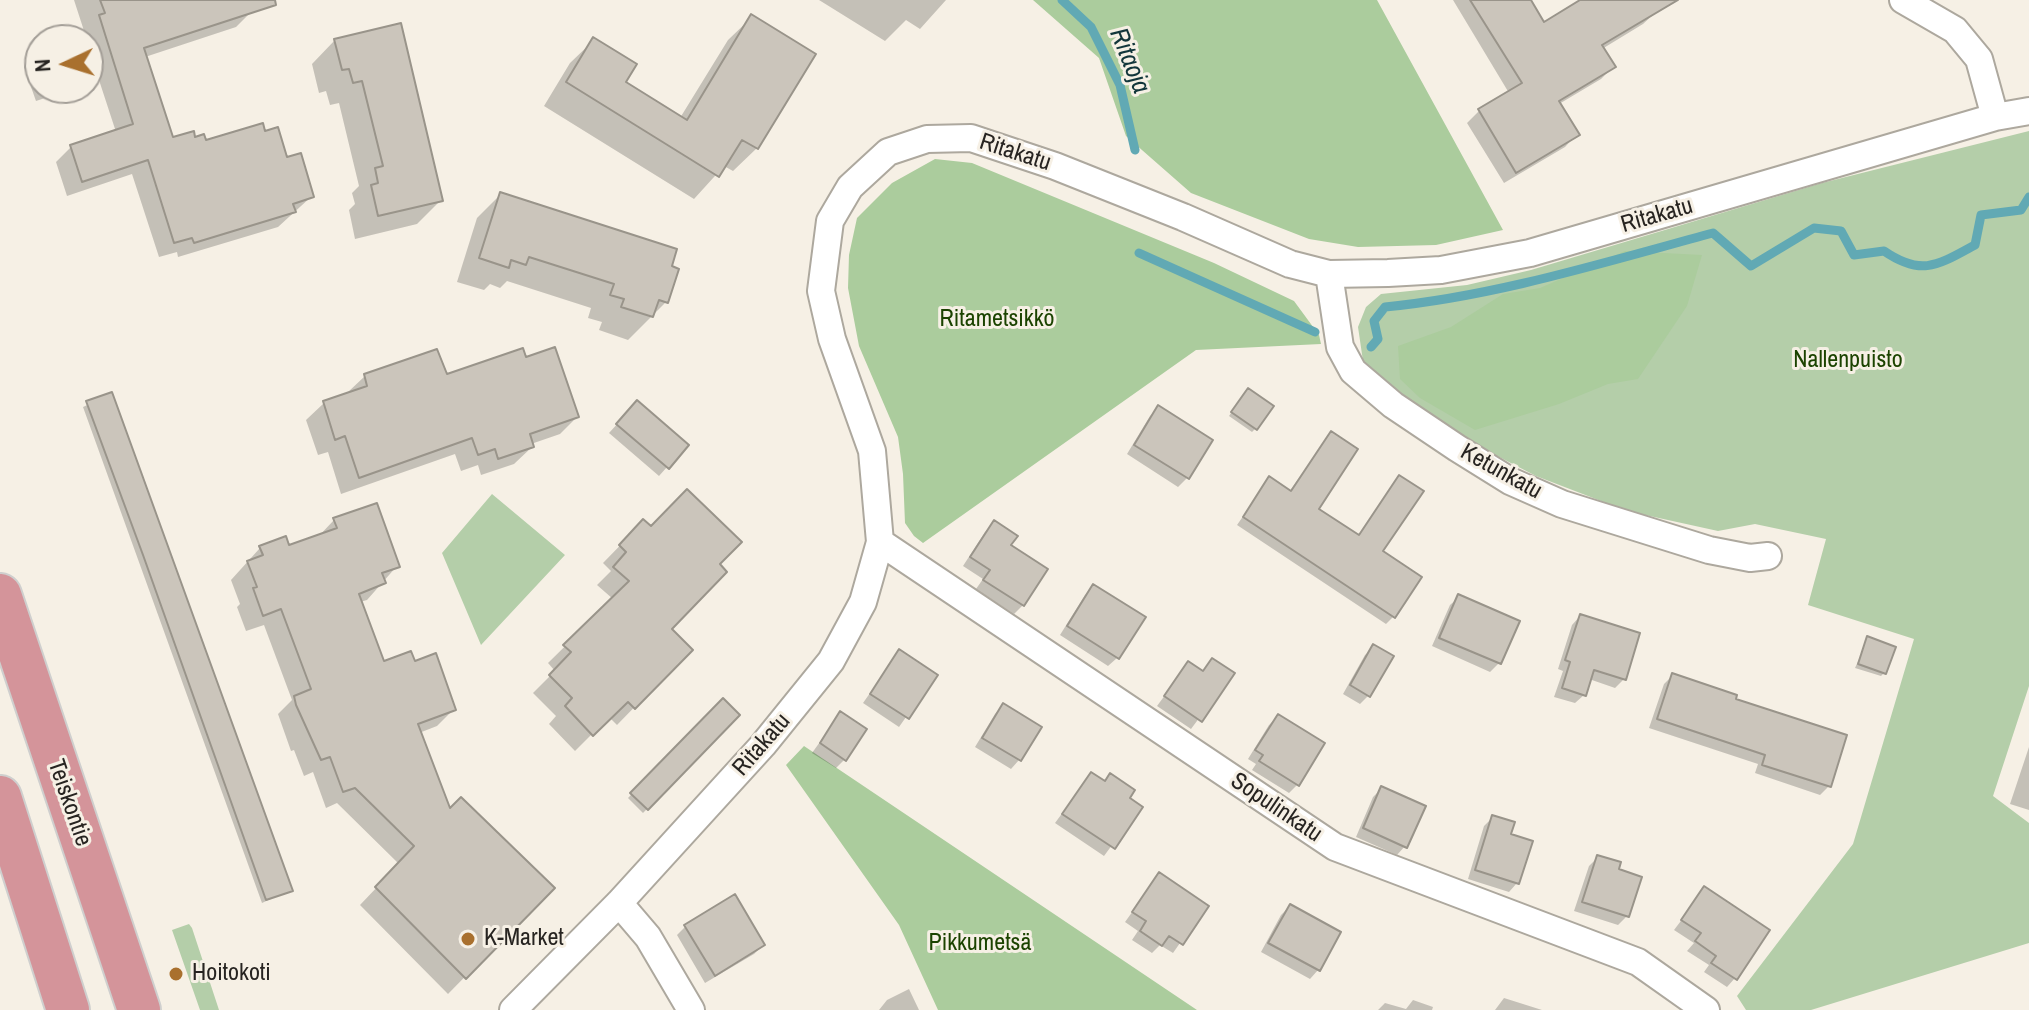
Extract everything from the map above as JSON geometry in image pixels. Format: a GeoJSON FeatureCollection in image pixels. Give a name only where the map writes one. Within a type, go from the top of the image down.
{"type":"FeatureCollection","features":[{"type":"Feature","properties":{"kind":"highway","name":"Teiskontie"},"geometry":{"type":"LineString","coordinates":[[0,595],[139,1010]]}},
{"type":"Feature","properties":{"kind":"highway"},"geometry":{"type":"LineString","coordinates":[[0,797],[68,1010]]}},
{"type":"Feature","properties":{"kind":"highway"},"geometry":{"type":"LineString","coordinates":[[46,1010],[50,953]]}},
{"type":"Feature","properties":{"kind":"street"},"geometry":{"type":"LineString","coordinates":[[1903,0],[1955,30],[1979,59],[1995,117]]}},
{"type":"Feature","properties":{"kind":"street","name":"Ritakatu"},"geometry":{"type":"LineString","coordinates":[[513,1010],[619,903],[763,745],[831,661],[863,602],[880,542],[872,451],[832,339],[821,291],[830,221],[850,187],[888,152],[927,139],[971,138],[1183,217],[1290,264],[1329,274],[1441,270],[1516,256],[1995,117],[2029,111]]}},
{"type":"Feature","properties":{"kind":"street","name":"Ketunkatu"},"geometry":{"type":"LineString","coordinates":[[1329,274],[1340,347],[1353,371],[1393,405],[1457,448],[1510,481],[1562,504],[1709,550],[1750,558],[1768,556]]}},
{"type":"Feature","properties":{"kind":"street","name":"Sopulinkatu"},"geometry":{"type":"LineString","coordinates":[[880,542],[1335,847],[1638,962],[1706,1010]]}},
{"type":"Feature","properties":{"kind":"street"},"geometry":{"type":"LineString","coordinates":[[619,903],[648,937],[691,1010]]}},
{"type":"Feature","properties":{"kind":"green space"},"geometry":{"type":"Polygon","coordinates":[[[1033,0],[1377,0],[1503,230],[1436,245],[1358,247],[1309,239],[1191,193],[1126,136],[1099,58],[1033,0]]]}},
{"type":"Feature","properties":{"kind":"green space","name":"Nallenpuisto"},"geometry":{"type":"Polygon","coordinates":[[[2029,131],[2029,686],[1993,796],[2029,823],[2029,943],[1811,1010],[1746,1010],[1737,996],[1853,844],[1914,639],[1808,605],[1826,539],[1755,524],[1718,531],[1627,511],[1536,476],[1472,443],[1406,397],[1363,361],[1358,327],[1366,307],[1381,294],[1467,285],[1531,270],[1822,183],[2029,131]]]}},
{"type":"Feature","properties":{"kind":"green space","name":"Ritametsikkö"},"geometry":{"type":"Polygon","coordinates":[[[935,159],[972,163],[1214,263],[1294,301],[1319,335],[1321,344],[1196,350],[923,543],[905,523],[898,437],[859,346],[848,288],[849,255],[857,218],[892,183],[935,159]]]}},
{"type":"Feature","properties":{"kind":"green space"},"geometry":{"type":"Polygon","coordinates":[[[1625,251],[1702,255],[1687,306],[1638,379],[1608,384],[1559,404],[1475,430],[1420,398],[1400,379],[1398,346],[1451,327],[1503,294],[1540,288],[1625,251]]]}},
{"type":"Feature","properties":{"kind":"green space"},"geometry":{"type":"Polygon","coordinates":[[[492,494],[565,555],[481,645],[442,553],[492,494]]]}},
{"type":"Feature","properties":{"kind":"green space","name":"Pikkumetsä"},"geometry":{"type":"Polygon","coordinates":[[[804,746],[1197,1010],[938,1010],[899,925],[786,765],[804,746]]]}},
{"type":"Feature","properties":{"kind":"green space"},"geometry":{"type":"Polygon","coordinates":[[[189,924],[219,1010],[200,1010],[172,930],[189,924]]]}},
{"type":"Feature","properties":{"kind":"building"},"geometry":{"type":"Polygon","coordinates":[[[100,0],[275,0],[276,5],[144,48],[173,137],[194,131],[195,137],[204,134],[206,140],[263,123],[265,131],[278,127],[287,157],[301,153],[314,197],[293,204],[296,212],[194,243],[192,238],[174,243],[148,160],[82,182],[70,145],[133,124],[99,15],[105,13],[100,0]]]}},
{"type":"Feature","properties":{"kind":"building"},"geometry":{"type":"Polygon","coordinates":[[[1470,0],[1531,0],[1544,22],[1580,0],[1678,0],[1602,45],[1616,67],[1559,101],[1580,135],[1516,173],[1478,109],[1522,83],[1470,0]]]}},
{"type":"Feature","properties":{"kind":"building"},"geometry":{"type":"Polygon","coordinates":[[[751,14],[816,54],[758,149],[742,140],[719,177],[566,82],[593,37],[637,64],[626,82],[687,120],[751,14]]]}},
{"type":"Feature","properties":{"kind":"building"},"geometry":{"type":"Polygon","coordinates":[[[401,23],[443,201],[378,216],[371,185],[378,183],[375,168],[383,166],[362,81],[353,83],[349,69],[342,70],[334,39],[401,23]]]}},
{"type":"Feature","properties":{"kind":"building"},"geometry":{"type":"Polygon","coordinates":[[[500,192],[677,249],[672,266],[679,269],[668,303],[659,300],[653,317],[621,307],[624,299],[610,295],[614,284],[529,257],[526,265],[511,260],[509,268],[479,258],[500,192]]]}},
{"type":"Feature","properties":{"kind":"building"},"geometry":{"type":"Polygon","coordinates":[[[555,347],[579,417],[530,434],[534,447],[498,459],[495,449],[478,455],[472,438],[359,478],[345,436],[335,440],[323,401],[367,386],[364,374],[437,349],[447,374],[523,348],[526,357],[555,347]]]}},
{"type":"Feature","properties":{"kind":"building"},"geometry":{"type":"Polygon","coordinates":[[[1248,388],[1274,406],[1257,430],[1231,412],[1248,388]]]}},
{"type":"Feature","properties":{"kind":"building"},"geometry":{"type":"Polygon","coordinates":[[[112,392],[293,891],[266,900],[86,401],[112,392]]]}},
{"type":"Feature","properties":{"kind":"building"},"geometry":{"type":"Polygon","coordinates":[[[637,400],[689,445],[669,469],[616,424],[637,400]]]}},
{"type":"Feature","properties":{"kind":"building"},"geometry":{"type":"Polygon","coordinates":[[[1158,405],[1213,440],[1189,479],[1134,445],[1158,405]]]}},
{"type":"Feature","properties":{"kind":"building"},"geometry":{"type":"Polygon","coordinates":[[[1331,431],[1358,449],[1319,509],[1359,535],[1399,475],[1424,491],[1383,551],[1422,577],[1395,618],[1243,517],[1269,476],[1291,491],[1331,431]]]}},
{"type":"Feature","properties":{"kind":"building"},"geometry":{"type":"Polygon","coordinates":[[[687,489],[742,542],[720,564],[727,572],[672,629],[693,650],[635,709],[628,702],[593,736],[565,706],[572,698],[549,675],[571,652],[563,645],[629,581],[613,567],[626,552],[619,545],[643,519],[651,526],[687,489]]]}},
{"type":"Feature","properties":{"kind":"building"},"geometry":{"type":"Polygon","coordinates":[[[377,503],[400,567],[382,573],[386,583],[359,594],[384,661],[411,651],[415,661],[436,653],[456,710],[418,724],[450,808],[461,797],[555,888],[466,979],[375,887],[414,846],[355,788],[343,792],[330,757],[321,760],[294,696],[311,689],[281,609],[263,616],[247,561],[263,555],[259,546],[286,536],[289,545],[337,528],[333,518],[377,503]]]}},
{"type":"Feature","properties":{"kind":"building"},"geometry":{"type":"Polygon","coordinates":[[[994,520],[1018,536],[1011,545],[1048,569],[1024,606],[983,580],[990,570],[970,557],[994,520]]]}},
{"type":"Feature","properties":{"kind":"building"},"geometry":{"type":"Polygon","coordinates":[[[1093,584],[1146,617],[1119,659],[1067,626],[1093,584]]]}},
{"type":"Feature","properties":{"kind":"building"},"geometry":{"type":"Polygon","coordinates":[[[1458,594],[1520,621],[1501,664],[1439,638],[1458,594]]]}},
{"type":"Feature","properties":{"kind":"building"},"geometry":{"type":"Polygon","coordinates":[[[1580,614],[1640,633],[1626,680],[1594,670],[1586,696],[1562,688],[1570,662],[1565,660],[1580,614]]]}},
{"type":"Feature","properties":{"kind":"building"},"geometry":{"type":"Polygon","coordinates":[[[1867,636],[1896,647],[1886,674],[1858,664],[1867,636]]]}},
{"type":"Feature","properties":{"kind":"building"},"geometry":{"type":"Polygon","coordinates":[[[1373,644],[1394,656],[1370,697],[1350,685],[1373,644]]]}},
{"type":"Feature","properties":{"kind":"building"},"geometry":{"type":"Polygon","coordinates":[[[899,649],[938,675],[909,719],[870,694],[899,649]]]}},
{"type":"Feature","properties":{"kind":"building"},"geometry":{"type":"Polygon","coordinates":[[[1212,658],[1235,673],[1202,722],[1164,696],[1188,661],[1203,671],[1212,658]]]}},
{"type":"Feature","properties":{"kind":"building"},"geometry":{"type":"Polygon","coordinates":[[[1672,673],[1737,695],[1736,699],[1847,735],[1831,787],[1762,765],[1765,755],[1657,719],[1672,673]]]}},
{"type":"Feature","properties":{"kind":"building"},"geometry":{"type":"Polygon","coordinates":[[[723,698],[740,715],[648,810],[630,793],[723,698]]]}},
{"type":"Feature","properties":{"kind":"building"},"geometry":{"type":"Polygon","coordinates":[[[1003,703],[1042,727],[1021,761],[982,738],[1003,703]]]}},
{"type":"Feature","properties":{"kind":"building"},"geometry":{"type":"Polygon","coordinates":[[[840,711],[867,729],[846,761],[820,743],[840,711]]]}},
{"type":"Feature","properties":{"kind":"building"},"geometry":{"type":"Polygon","coordinates":[[[1278,714],[1325,743],[1299,786],[1259,761],[1263,755],[1255,750],[1278,714]]]}},
{"type":"Feature","properties":{"kind":"building"},"geometry":{"type":"Polygon","coordinates":[[[1091,772],[1105,781],[1110,773],[1135,790],[1130,798],[1143,807],[1115,849],[1062,814],[1091,772]]]}},
{"type":"Feature","properties":{"kind":"building"},"geometry":{"type":"Polygon","coordinates":[[[1381,786],[1426,806],[1407,848],[1363,828],[1381,786]]]}},
{"type":"Feature","properties":{"kind":"building"},"geometry":{"type":"Polygon","coordinates":[[[1492,815],[1515,822],[1511,834],[1533,841],[1519,884],[1475,870],[1492,815]]]}},
{"type":"Feature","properties":{"kind":"building"},"geometry":{"type":"Polygon","coordinates":[[[1597,855],[1621,862],[1619,869],[1642,877],[1629,917],[1582,902],[1597,855]]]}},
{"type":"Feature","properties":{"kind":"building"},"geometry":{"type":"Polygon","coordinates":[[[1159,872],[1209,906],[1183,945],[1169,936],[1162,946],[1140,931],[1146,921],[1132,912],[1159,872]]]}},
{"type":"Feature","properties":{"kind":"building"},"geometry":{"type":"Polygon","coordinates":[[[1704,886],[1770,930],[1737,980],[1711,963],[1716,956],[1695,941],[1701,933],[1681,920],[1704,886]]]}},
{"type":"Feature","properties":{"kind":"building"},"geometry":{"type":"Polygon","coordinates":[[[735,894],[765,945],[715,976],[684,925],[735,894]]]}},
{"type":"Feature","properties":{"kind":"building"},"geometry":{"type":"Polygon","coordinates":[[[1290,904],[1341,932],[1320,971],[1268,943],[1290,904]]]}},
{"type":"Feature","properties":{"kind":"waterway","name":"Ritaoja"},"geometry":{"type":"LineString","coordinates":[[1062,0],[1091,27],[1120,85],[1135,150]]}},
{"type":"Feature","properties":{"kind":"waterway"},"geometry":{"type":"LineString","coordinates":[[1371,347],[1378,339],[1374,321],[1385,307],[1510,286],[1713,233],[1751,266],[1814,228],[1841,231],[1854,255],[1884,251],[1909,264],[1940,263],[1975,245],[1981,215],[2021,210],[2029,197]]}},
{"type":"Feature","properties":{"kind":"waterway"},"geometry":{"type":"LineString","coordinates":[[1139,253],[1315,332]]}},
{"type":"Feature","properties":{"kind":"place","name":"K-Market"},"geometry":{"type":"Point","coordinates":[468,939]}},
{"type":"Feature","properties":{"kind":"place","name":"Hoitokoti"},"geometry":{"type":"Point","coordinates":[176,974]}}]}
